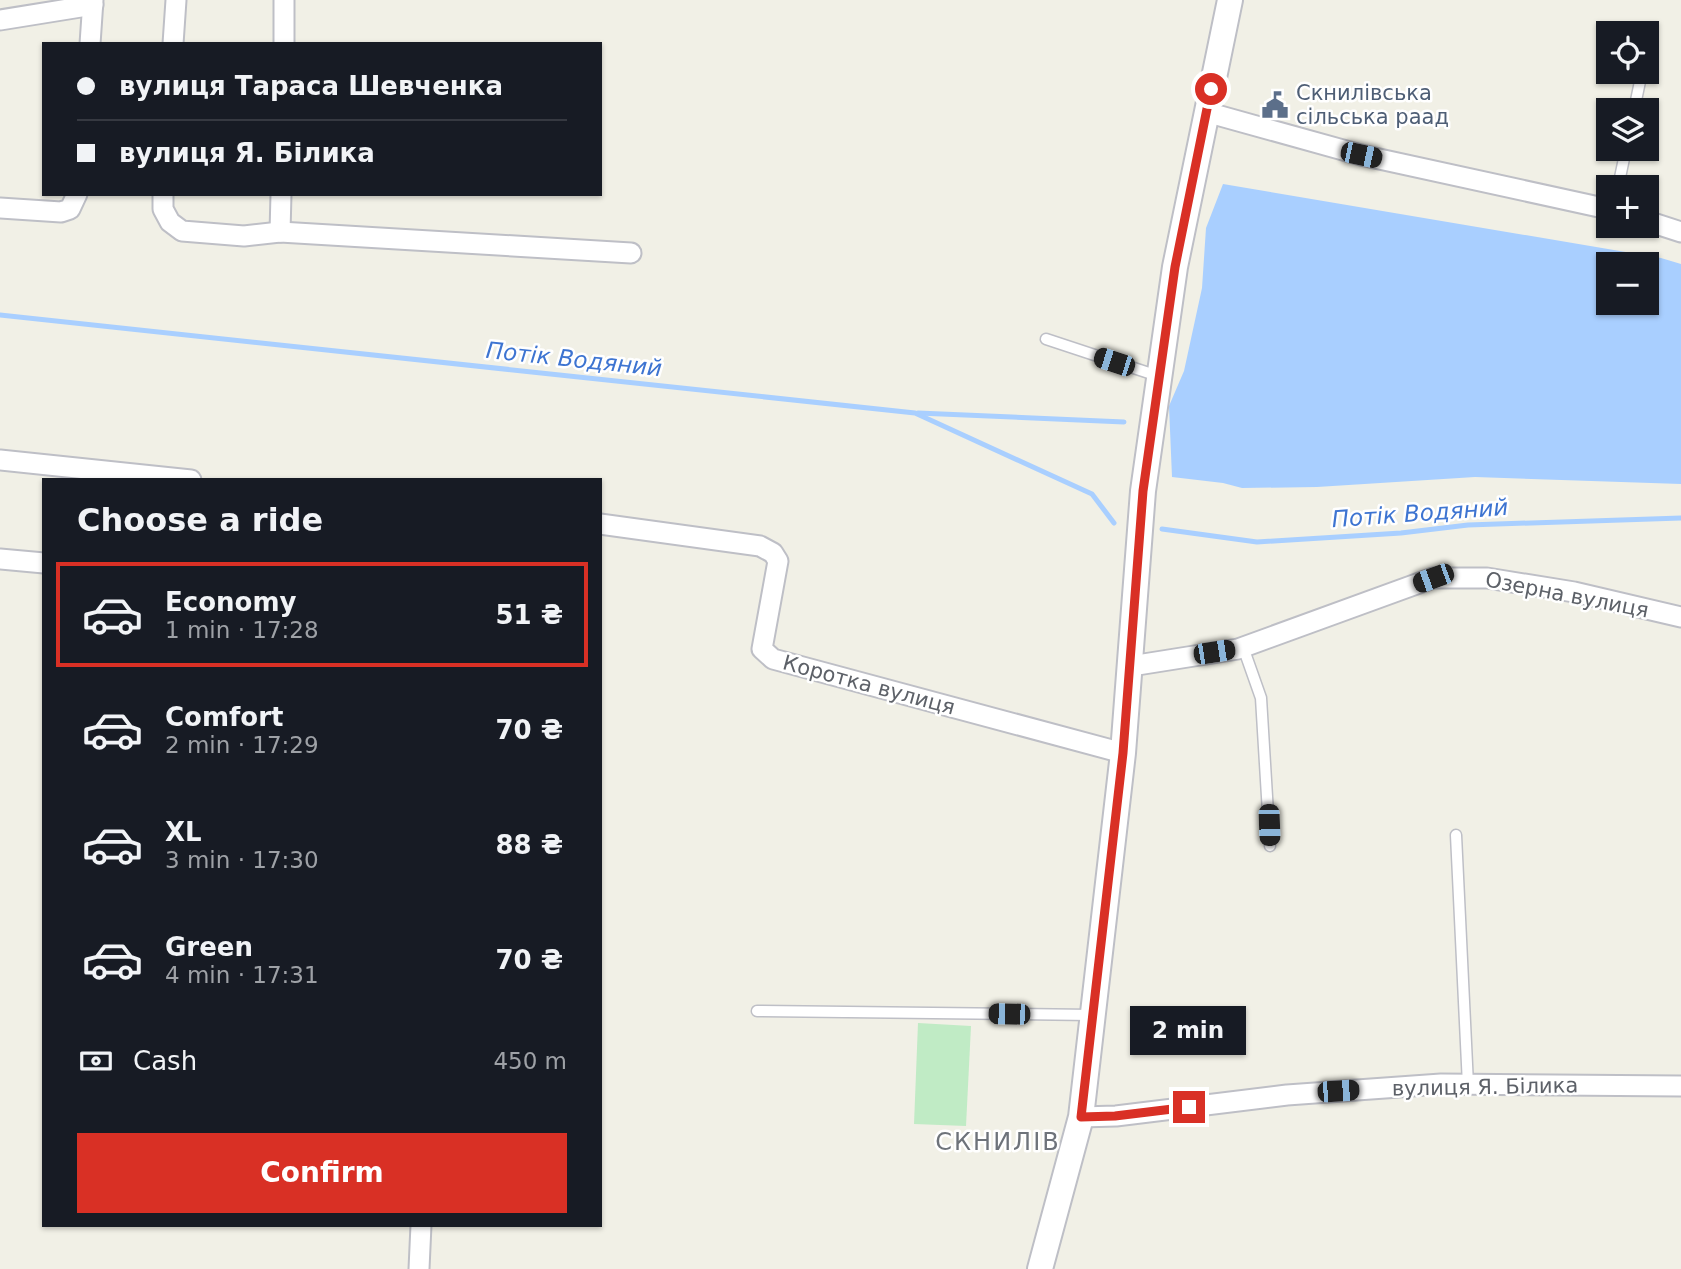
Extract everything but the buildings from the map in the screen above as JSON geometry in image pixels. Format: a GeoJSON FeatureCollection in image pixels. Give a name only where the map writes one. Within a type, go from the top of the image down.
{"type":"FeatureCollection","features":[{"type":"Feature","properties":{"kind":"street"},"geometry":{"type":"LineString","coordinates":[[173,42],[176,0]]}},
{"type":"Feature","properties":{"kind":"street"},"geometry":{"type":"LineString","coordinates":[[284,0],[284,42]]}},
{"type":"Feature","properties":{"kind":"street"},"geometry":{"type":"LineString","coordinates":[[1040,1269],[1081,1117],[1123,753],[1143,491],[1175,267],[1230,0]]}},
{"type":"Feature","properties":{"kind":"street"},"geometry":{"type":"LineString","coordinates":[[0,20],[93,3],[90,42]]}},
{"type":"Feature","properties":{"kind":"street"},"geometry":{"type":"LineString","coordinates":[[1206,112],[1361,155],[1596,206]]}},
{"type":"Feature","properties":{"kind":"street"},"geometry":{"type":"LineString","coordinates":[[0,208],[61,212],[71,209],[76,196]]}},
{"type":"Feature","properties":{"kind":"street"},"geometry":{"type":"LineString","coordinates":[[163,196],[163,209],[170,222],[182,231],[244,236],[280,232],[631,253]]}},
{"type":"Feature","properties":{"kind":"street"},"geometry":{"type":"LineString","coordinates":[[280,232],[281,196]]}},
{"type":"Feature","properties":{"kind":"street"},"geometry":{"type":"LineString","coordinates":[[1659,225],[1681,232]]}},
{"type":"Feature","properties":{"kind":"street"},"geometry":{"type":"LineString","coordinates":[[0,460],[172,478]]}},
{"type":"Feature","properties":{"kind":"street","name":"Коротка вулиця"},"geometry":{"type":"LineString","coordinates":[[602,524],[760,546],[773,553],[778,561],[762,649],[773,659],[1123,753]]}},
{"type":"Feature","properties":{"kind":"street"},"geometry":{"type":"LineString","coordinates":[[0,559],[42,563]]}},
{"type":"Feature","properties":{"kind":"street","name":"Озерна вулиця"},"geometry":{"type":"LineString","coordinates":[[1131,666],[1243,647],[1433,578],[1500,580],[1574,592],[1681,617]]}},
{"type":"Feature","properties":{"kind":"street","name":"вулиця Я. Білика"},"geometry":{"type":"LineString","coordinates":[[1081,1117],[1115,1116],[1287,1095],[1468,1084],[1681,1086]]}},
{"type":"Feature","properties":{"kind":"street"},"geometry":{"type":"LineString","coordinates":[[419,1269],[421,1227]]}},
{"type":"Feature","properties":{"kind":"lane"},"geometry":{"type":"LineString","coordinates":[[1046,339],[1159,377]]}},
{"type":"Feature","properties":{"kind":"lane"},"geometry":{"type":"LineString","coordinates":[[1243,647],[1261,698],[1270,846]]}},
{"type":"Feature","properties":{"kind":"lane"},"geometry":{"type":"LineString","coordinates":[[1456,835],[1468,1084]]}},
{"type":"Feature","properties":{"kind":"lane"},"geometry":{"type":"LineString","coordinates":[[757,1011],[1092,1015]]}},
{"type":"Feature","properties":{"kind":"green space"},"geometry":{"type":"Polygon","coordinates":[[[918,1023],[971,1026],[966,1126],[914,1124],[918,1023]]]}},
{"type":"Feature","properties":{"kind":"water"},"geometry":{"type":"Polygon","coordinates":[[[1223,184],[1625,252],[1596,252],[1596,315],[1659,315],[1659,258],[1681,264],[1681,484],[1475,477],[1317,487],[1242,488],[1172,477],[1169,406],[1184,371],[1202,288],[1206,228],[1223,184]]]}},
{"type":"Feature","properties":{"kind":"waterway","name":"Потік Водяний"},"geometry":{"type":"LineString","coordinates":[[0,315],[915,413],[1092,494],[1114,523]]}},
{"type":"Feature","properties":{"kind":"waterway"},"geometry":{"type":"LineString","coordinates":[[918,413],[1124,422]]}},
{"type":"Feature","properties":{"kind":"waterway","name":"Потік Водяний"},"geometry":{"type":"LineString","coordinates":[[1162,529],[1257,542],[1401,533],[1468,525],[1681,518]]}},
{"type":"Feature","properties":{"kind":"place","name":"Скнилівська сільська раад"},"geometry":{"type":"Point","coordinates":[1275,105]}},
{"type":"Feature","properties":{"kind":"district","name":"СКНИЛІВ"},"geometry":{"type":"Point","coordinates":[998,1142]}},
{"type":"Feature","properties":{"kind":"route"},"geometry":{"type":"LineString","coordinates":[[1189,1107],[1115,1116],[1081,1117],[1123,753],[1143,491],[1175,267],[1211,89]]}}]}
